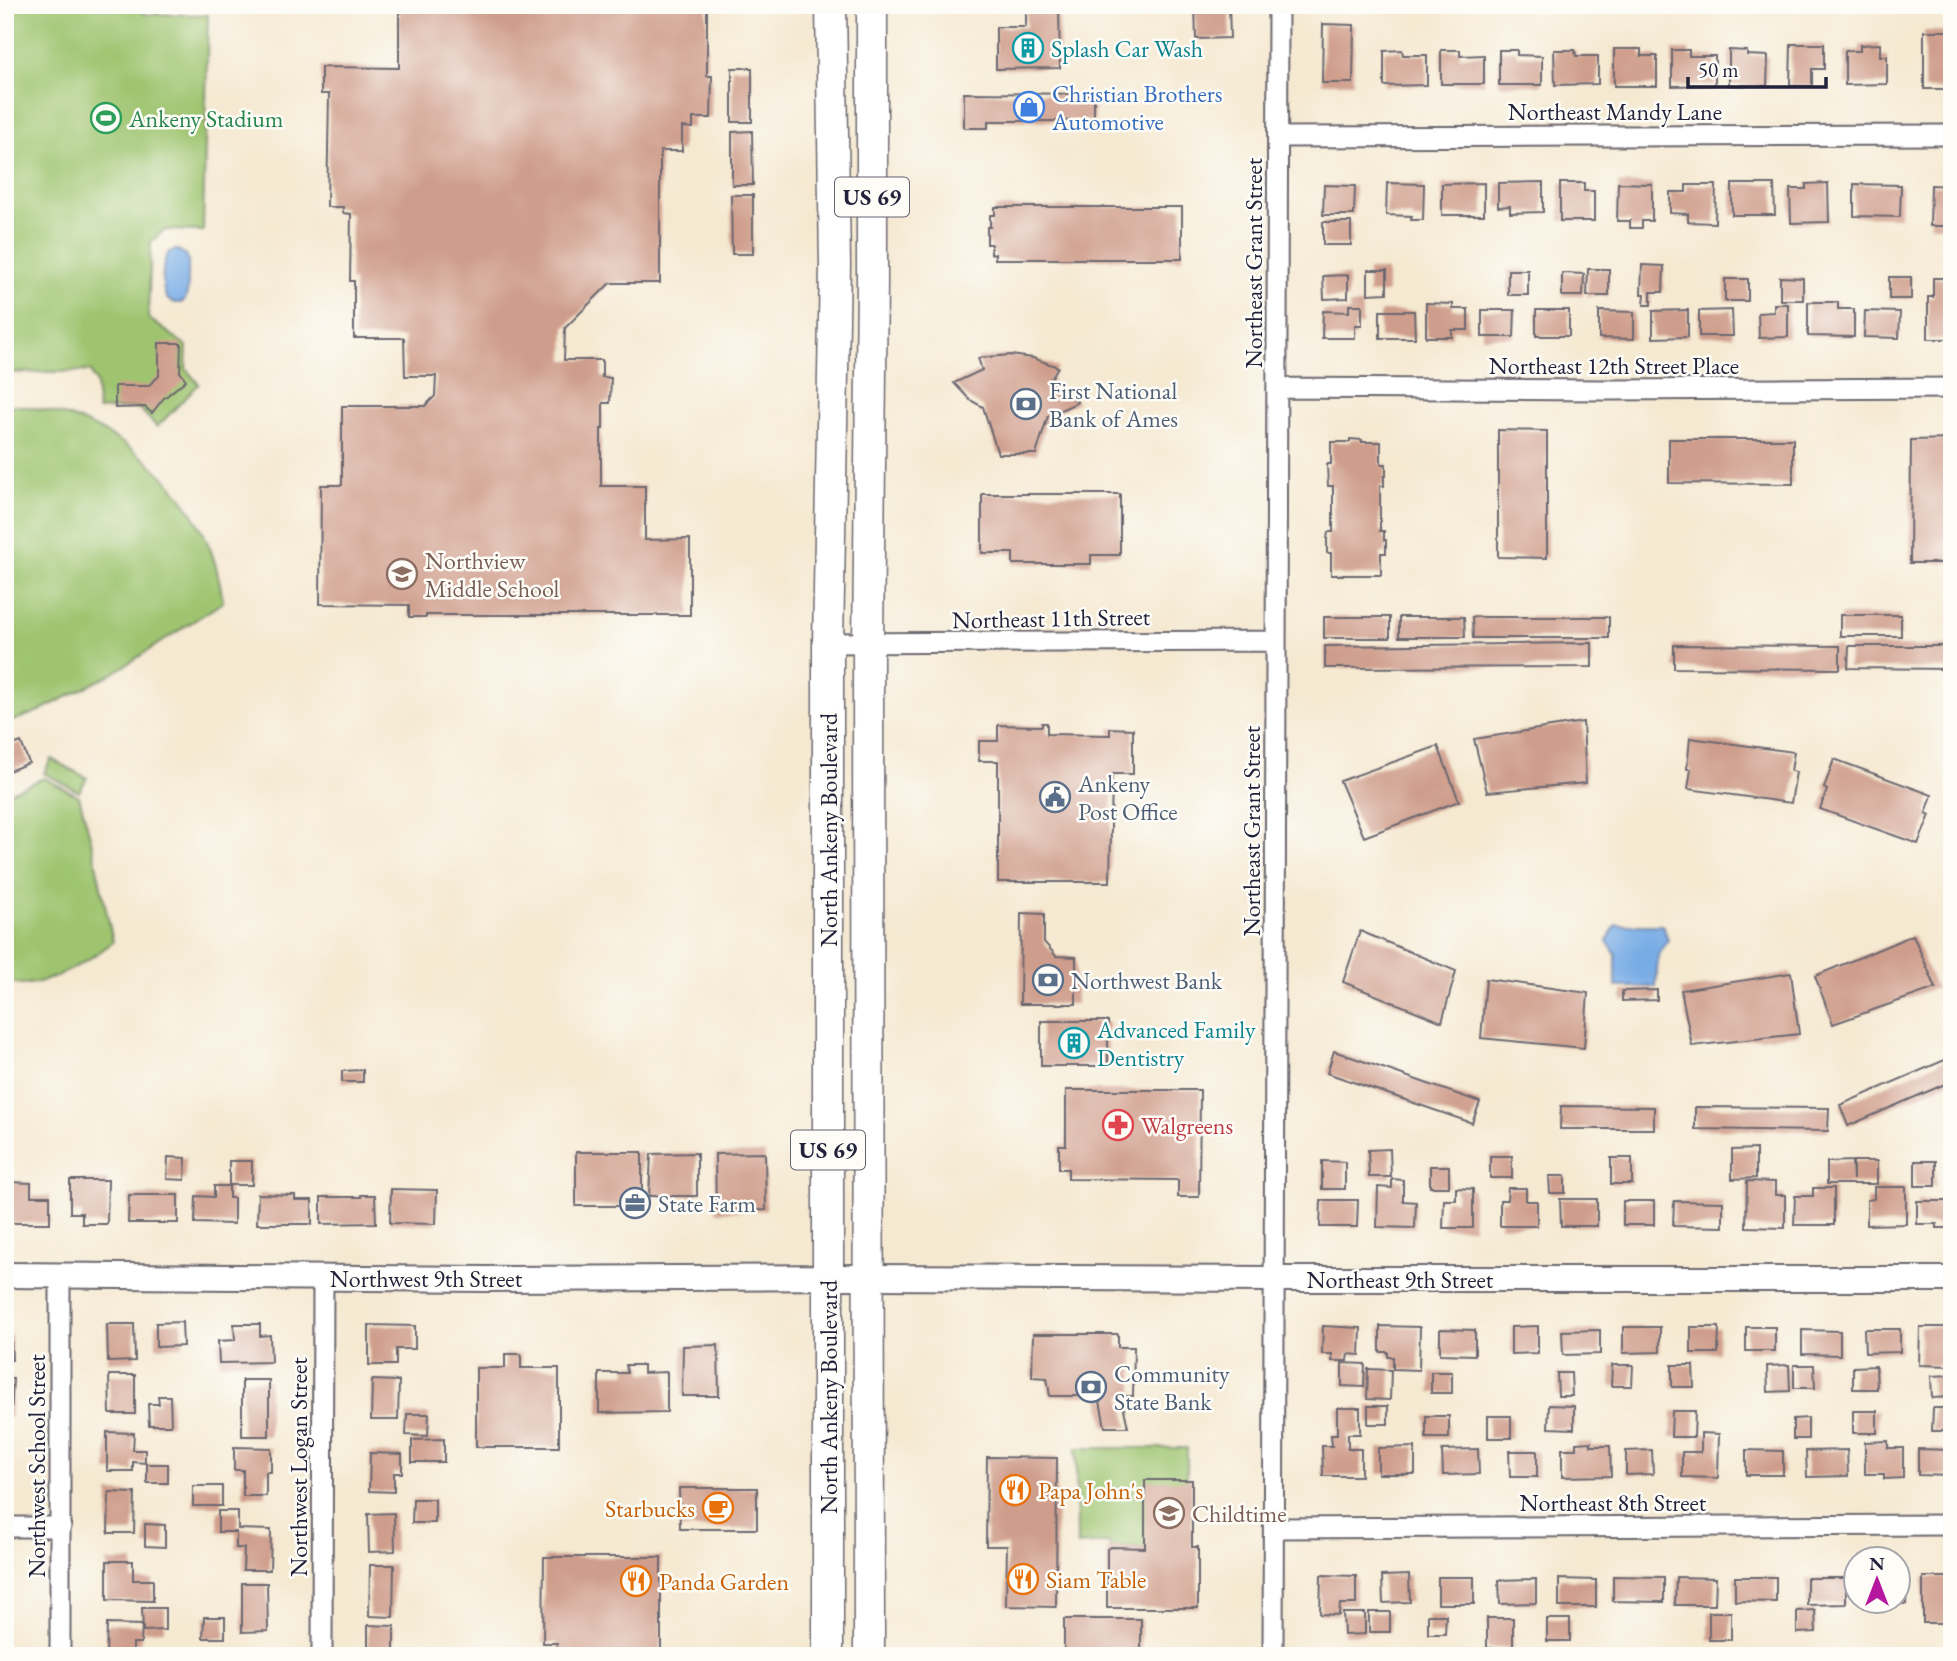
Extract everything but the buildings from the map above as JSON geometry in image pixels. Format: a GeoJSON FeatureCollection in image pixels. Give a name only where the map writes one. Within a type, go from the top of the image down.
{"type":"FeatureCollection","features":[{"type":"Feature","properties":{"kind":"main road","name":"North Ankeny Boulevard"},"geometry":{"type":"LineString","coordinates":[[831,5],[835,265],[828,643],[848,1277],[869,1656]]}},
{"type":"Feature","properties":{"kind":"main road","name":"North Ankeny Boulevard"},"geometry":{"type":"LineString","coordinates":[[828,1656],[848,1277],[869,644],[872,5]]}},
{"type":"Feature","properties":{"kind":"street","name":"Northeast Grant Street"},"geometry":{"type":"LineString","coordinates":[[1273,1656],[1278,5]]}},
{"type":"Feature","properties":{"kind":"street","name":"Northeast Mandy Lane"},"geometry":{"type":"LineString","coordinates":[[1278,136],[1952,135]]}},
{"type":"Feature","properties":{"kind":"street","name":"Northeast 12th Street Place"},"geometry":{"type":"LineString","coordinates":[[1277,388],[1952,388]]}},
{"type":"Feature","properties":{"kind":"street","name":"Northeast 11th Street"},"geometry":{"type":"LineString","coordinates":[[828,643],[1275,641]]}},
{"type":"Feature","properties":{"kind":"street","name":"Northwest 9th Street"},"geometry":{"type":"LineString","coordinates":[[5,1275],[323,1278],[848,1277]]}},
{"type":"Feature","properties":{"kind":"street","name":"Northwest School Street"},"geometry":{"type":"LineString","coordinates":[[60,1276],[60,1656]]}},
{"type":"Feature","properties":{"kind":"street","name":"Northeast 9th Street"},"geometry":{"type":"LineString","coordinates":[[848,1277],[1952,1279]]}},
{"type":"Feature","properties":{"kind":"street","name":"Northwest Logan Street"},"geometry":{"type":"LineString","coordinates":[[323,1278],[323,1656]]}},
{"type":"Feature","properties":{"kind":"street","name":"Northeast 8th Street"},"geometry":{"type":"LineString","coordinates":[[1275,1528],[1952,1525]]}},
{"type":"Feature","properties":{"kind":"street"},"geometry":{"type":"LineString","coordinates":[[5,1527],[61,1527]]}},
{"type":"Feature","properties":{"kind":"green space","name":"Ankeny Stadium"},"geometry":{"type":"Polygon","coordinates":[[[5,5],[143,5],[144,14],[208,15],[203,231],[164,230],[151,242],[148,318],[187,346],[186,369],[199,384],[157,427],[139,408],[98,410],[96,383],[90,371],[5,373],[5,5]]]}},
{"type":"Feature","properties":{"kind":"green space"},"geometry":{"type":"Polygon","coordinates":[[[5,405],[36,408],[95,427],[122,442],[147,461],[188,507],[204,534],[216,567],[223,602],[112,674],[39,711],[5,724],[5,405]]]}},
{"type":"Feature","properties":{"kind":"green space"},"geometry":{"type":"Polygon","coordinates":[[[51,759],[87,778],[79,792],[44,773],[51,759]]]}},
{"type":"Feature","properties":{"kind":"green space"},"geometry":{"type":"Polygon","coordinates":[[[44,778],[79,796],[113,942],[58,976],[20,984],[5,980],[5,794],[44,778]]]}},
{"type":"Feature","properties":{"kind":"green space"},"geometry":{"type":"Polygon","coordinates":[[[1076,1448],[1187,1448],[1187,1480],[1145,1548],[1110,1547],[1109,1543],[1077,1545],[1076,1448]]]}},
{"type":"Feature","properties":{"kind":"water"},"geometry":{"type":"Polygon","coordinates":[[[177,250],[188,258],[187,292],[184,301],[180,303],[167,299],[163,282],[166,256],[177,250]]]}},
{"type":"Feature","properties":{"kind":"water"},"geometry":{"type":"Polygon","coordinates":[[[1616,925],[1663,925],[1668,940],[1658,956],[1656,987],[1616,987],[1616,955],[1607,941],[1616,925]]]}},
{"type":"Feature","properties":{"kind":"place","name":"Splash Car Wash"},"geometry":{"type":"Point","coordinates":[1028,48]}},
{"type":"Feature","properties":{"kind":"place","name":"Christian Brothers Automotive"},"geometry":{"type":"Point","coordinates":[1029,107]}},
{"type":"Feature","properties":{"kind":"place","name":"Ankeny Stadium"},"geometry":{"type":"Point","coordinates":[106,118]}},
{"type":"Feature","properties":{"kind":"place","name":"First National Bank of Ames"},"geometry":{"type":"Point","coordinates":[1026,404]}},
{"type":"Feature","properties":{"kind":"place","name":"Northview Middle School"},"geometry":{"type":"Point","coordinates":[402,574]}},
{"type":"Feature","properties":{"kind":"place","name":"Ankeny Post Office"},"geometry":{"type":"Point","coordinates":[1055,797]}},
{"type":"Feature","properties":{"kind":"place","name":"Northwest Bank"},"geometry":{"type":"Point","coordinates":[1048,980]}},
{"type":"Feature","properties":{"kind":"place","name":"Advanced Family Dentistry"},"geometry":{"type":"Point","coordinates":[1074,1043]}},
{"type":"Feature","properties":{"kind":"place","name":"Walgreens"},"geometry":{"type":"Point","coordinates":[1118,1125]}},
{"type":"Feature","properties":{"kind":"place","name":"State Farm"},"geometry":{"type":"Point","coordinates":[635,1203]}},
{"type":"Feature","properties":{"kind":"place","name":"Community State Bank"},"geometry":{"type":"Point","coordinates":[1091,1387]}},
{"type":"Feature","properties":{"kind":"place","name":"Papa John's"},"geometry":{"type":"Point","coordinates":[1015,1490]}},
{"type":"Feature","properties":{"kind":"place","name":"Starbucks"},"geometry":{"type":"Point","coordinates":[718,1508]}},
{"type":"Feature","properties":{"kind":"place","name":"Childtime"},"geometry":{"type":"Point","coordinates":[1169,1513]}},
{"type":"Feature","properties":{"kind":"place","name":"Siam Table"},"geometry":{"type":"Point","coordinates":[1023,1579]}},
{"type":"Feature","properties":{"kind":"place","name":"Panda Garden"},"geometry":{"type":"Point","coordinates":[636,1581]}}]}
